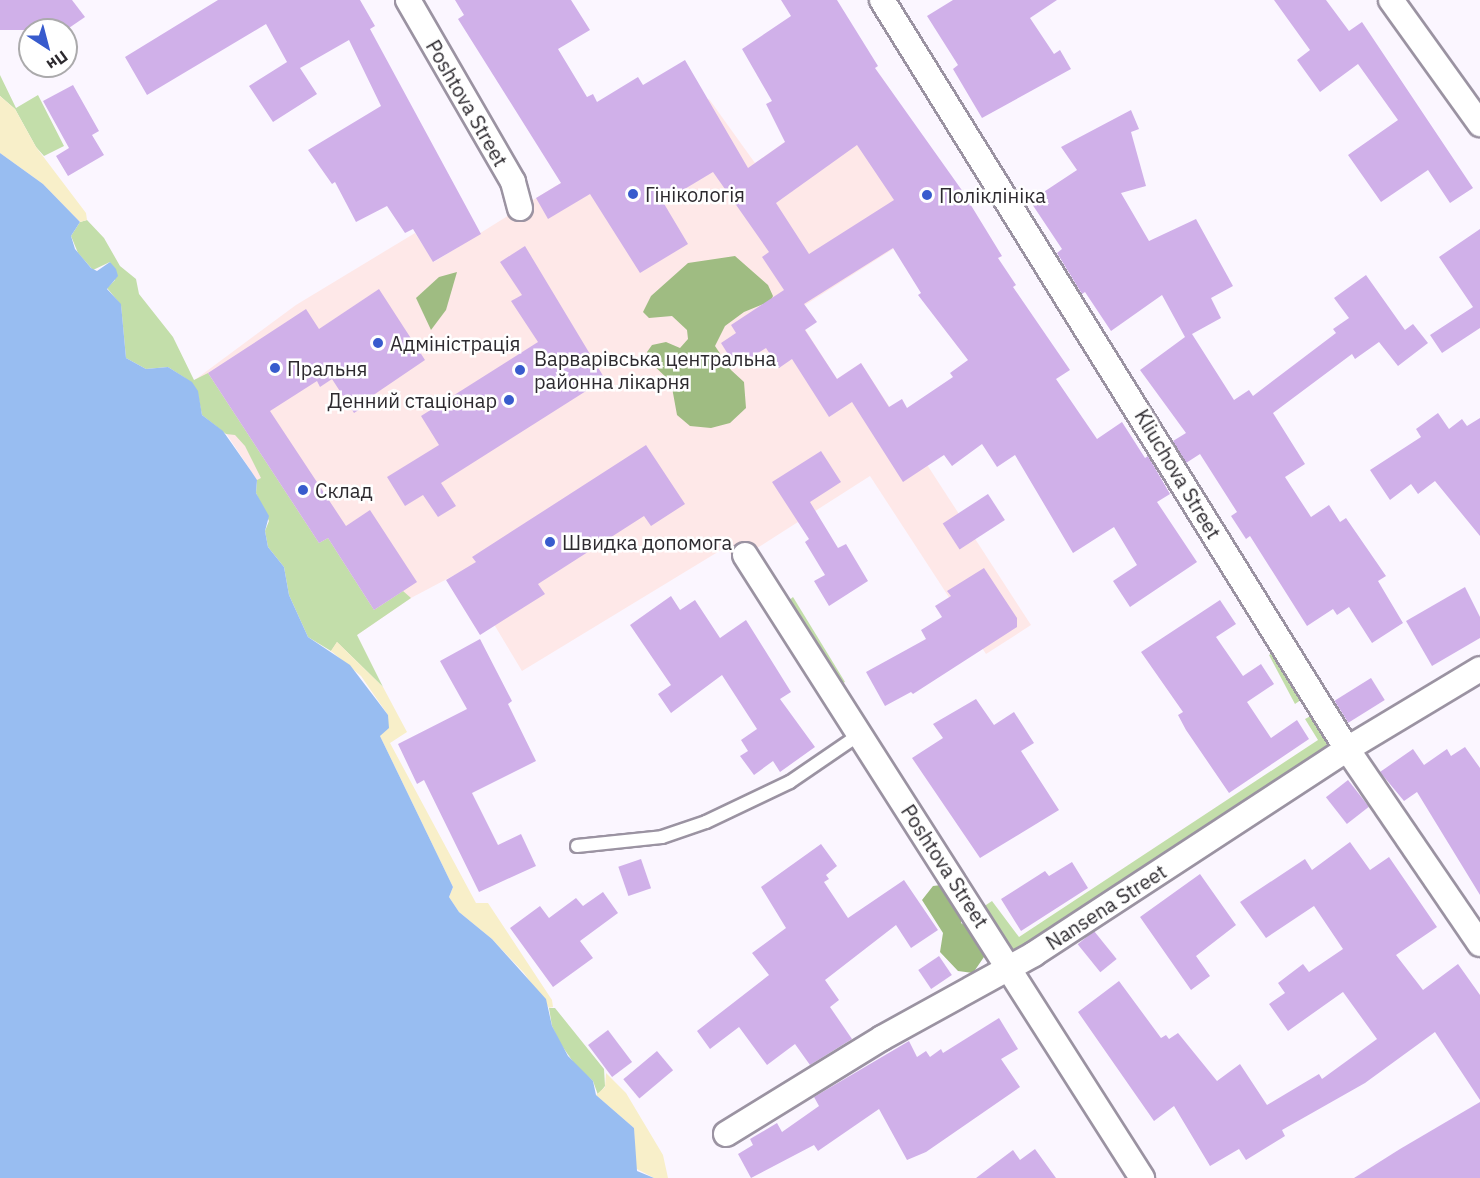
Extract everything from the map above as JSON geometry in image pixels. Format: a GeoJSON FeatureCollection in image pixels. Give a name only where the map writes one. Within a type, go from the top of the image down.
{"type":"FeatureCollection","features":[{"type":"Feature","properties":{"kind":"street","name":"Poshtova Street"},"geometry":{"type":"LineString","coordinates":[[408,0],[513,182],[520,208]]}},
{"type":"Feature","properties":{"kind":"street","name":"Kliuchova Street"},"geometry":{"type":"LineString","coordinates":[[882,0],[1347,749],[1480,944]]}},
{"type":"Feature","properties":{"kind":"street"},"geometry":{"type":"LineString","coordinates":[[1391,0],[1480,124]]}},
{"type":"Feature","properties":{"kind":"street","name":"Poshtova Street"},"geometry":{"type":"LineString","coordinates":[[745,555],[1142,1178]]}},
{"type":"Feature","properties":{"kind":"street","name":"Nansena Street"},"geometry":{"type":"LineString","coordinates":[[726,1134],[882,1038],[1010,968],[1347,749],[1480,669]]}},
{"type":"Feature","properties":{"kind":"lane"},"geometry":{"type":"LineString","coordinates":[[577,846],[662,837],[706,822],[789,782],[860,734]]}},
{"type":"Feature","properties":{"kind":"shaded area","name":"Варварівська центральна районна лікарня"},"geometry":{"type":"Polygon","coordinates":[[[880,75],[967,202],[794,312],[837,379],[861,363],[1031,625],[986,654],[870,476],[740,559],[735,561],[726,547],[522,671],[462,571],[411,598],[357,635],[341,656],[331,651],[251,471],[192,382],[296,305],[415,233],[434,262],[554,187],[709,99],[755,163],[880,75]]]}},
{"type":"Feature","properties":{"kind":"green space"},"geometry":{"type":"Polygon","coordinates":[[[0,75],[16,108],[38,95],[64,146],[44,156],[36,147],[15,109],[0,96],[0,75]]]}},
{"type":"Feature","properties":{"kind":"green space"},"geometry":{"type":"Polygon","coordinates":[[[87,220],[104,238],[120,266],[136,279],[139,294],[173,337],[194,380],[208,373],[319,543],[328,538],[374,610],[403,591],[411,598],[357,635],[383,687],[337,642],[331,651],[308,637],[289,595],[284,567],[268,547],[265,531],[269,521],[256,493],[257,480],[261,478],[245,446],[235,435],[226,434],[202,415],[198,395],[185,378],[168,367],[146,369],[126,358],[121,305],[107,288],[115,280],[110,262],[93,270],[78,253],[71,236],[80,222],[87,220]]]}},
{"type":"Feature","properties":{"kind":"green space"},"geometry":{"type":"Polygon","coordinates":[[[735,256],[768,285],[773,296],[771,301],[744,312],[725,326],[715,346],[731,370],[744,382],[746,408],[730,423],[711,428],[690,426],[677,415],[671,382],[649,361],[647,352],[652,345],[666,342],[680,348],[688,339],[687,330],[672,316],[649,318],[643,312],[651,296],[688,263],[735,256]]]}},
{"type":"Feature","properties":{"kind":"green space"},"geometry":{"type":"Polygon","coordinates":[[[457,272],[446,310],[431,330],[416,298],[439,277],[457,272]]]}},
{"type":"Feature","properties":{"kind":"green space"},"geometry":{"type":"Polygon","coordinates":[[[793,597],[845,682],[839,685],[787,602],[793,597]]]}},
{"type":"Feature","properties":{"kind":"green space"},"geometry":{"type":"Polygon","coordinates":[[[1279,649],[1308,695],[1295,704],[1269,655],[1279,649]]]}},
{"type":"Feature","properties":{"kind":"green space"},"geometry":{"type":"Polygon","coordinates":[[[1318,712],[1332,748],[1030,949],[1013,952],[1005,948],[980,909],[992,901],[1019,937],[1318,740],[1305,719],[1318,712]]]}},
{"type":"Feature","properties":{"kind":"green space"},"geometry":{"type":"Polygon","coordinates":[[[941,885],[961,910],[961,923],[979,935],[986,954],[973,973],[958,971],[940,952],[943,933],[922,900],[933,886],[941,885]]]}},
{"type":"Feature","properties":{"kind":"green space"},"geometry":{"type":"Polygon","coordinates":[[[549,1008],[555,1008],[604,1069],[605,1086],[598,1095],[593,1081],[576,1066],[560,1043],[552,1026],[549,1008]]]}},
{"type":"Feature","properties":{"kind":"sand"},"geometry":{"type":"Polygon","coordinates":[[[0,96],[15,109],[36,147],[86,213],[87,220],[80,222],[43,184],[0,153],[0,96]]]}},
{"type":"Feature","properties":{"kind":"sand"},"geometry":{"type":"Polygon","coordinates":[[[337,642],[383,687],[407,732],[390,743],[476,903],[488,903],[552,1000],[553,1007],[549,1008],[524,973],[492,939],[459,912],[449,897],[453,887],[380,736],[388,715],[361,676],[331,651],[337,642]]]}},
{"type":"Feature","properties":{"kind":"sand"},"geometry":{"type":"Polygon","coordinates":[[[606,1073],[626,1093],[663,1155],[668,1178],[654,1178],[635,1168],[634,1128],[596,1095],[605,1087],[606,1073]]]}},
{"type":"Feature","properties":{"kind":"water"},"geometry":{"type":"Polygon","coordinates":[[[0,153],[43,184],[80,222],[71,236],[75,249],[91,268],[97,271],[110,262],[116,269],[118,276],[107,289],[121,304],[126,358],[146,369],[168,367],[192,382],[198,391],[202,415],[223,431],[257,480],[256,493],[269,516],[265,531],[268,547],[284,567],[289,595],[308,637],[350,665],[388,715],[389,728],[380,736],[453,887],[449,897],[459,912],[492,939],[546,999],[552,1026],[568,1056],[593,1081],[596,1095],[634,1128],[637,1171],[654,1178],[0,1178],[0,153]]]}},
{"type":"Feature","properties":{"kind":"building"},"geometry":{"type":"Polygon","coordinates":[[[0,0],[72,0],[85,17],[78,22],[78,18],[18,18],[18,30],[0,30],[0,0]]]}},
{"type":"Feature","properties":{"kind":"building"},"geometry":{"type":"Polygon","coordinates":[[[218,0],[360,0],[375,26],[370,29],[481,234],[433,262],[413,229],[405,233],[387,206],[356,222],[335,182],[332,184],[308,150],[381,106],[349,40],[300,68],[317,94],[273,122],[249,86],[287,62],[266,24],[147,95],[125,57],[218,0]]]}},
{"type":"Feature","properties":{"kind":"building"},"geometry":{"type":"Polygon","coordinates":[[[455,0],[571,0],[590,30],[558,49],[587,97],[593,94],[597,102],[638,77],[643,85],[685,60],[748,168],[785,142],[766,104],[772,101],[742,49],[791,16],[781,0],[837,0],[878,66],[875,68],[961,189],[1002,256],[998,258],[1016,285],[1013,287],[1070,370],[1056,379],[1097,439],[1122,422],[1145,458],[1148,456],[1170,494],[1157,502],[1197,562],[1130,607],[1113,581],[1137,565],[1114,527],[1073,553],[1015,455],[997,467],[982,444],[952,466],[944,455],[903,482],[852,402],[829,417],[792,359],[779,368],[766,348],[736,367],[721,343],[736,333],[731,325],[784,290],[762,257],[769,252],[713,172],[663,202],[688,244],[640,273],[590,194],[548,219],[536,198],[561,183],[458,19],[464,15],[455,0]],[[857,145],[776,203],[809,254],[894,200],[857,145]],[[893,248],[804,304],[817,322],[805,330],[837,379],[861,363],[889,407],[902,399],[907,408],[953,377],[950,373],[968,360],[918,295],[921,293],[893,248]]]}},
{"type":"Feature","properties":{"kind":"building"},"geometry":{"type":"Polygon","coordinates":[[[953,0],[1057,0],[1030,18],[1054,54],[1060,50],[1071,69],[982,118],[953,69],[958,65],[927,16],[953,0]]]}},
{"type":"Feature","properties":{"kind":"building"},"geometry":{"type":"Polygon","coordinates":[[[1274,0],[1326,0],[1349,31],[1362,22],[1473,188],[1450,203],[1428,170],[1381,202],[1348,155],[1398,120],[1358,64],[1320,92],[1297,60],[1310,50],[1274,0]]]}},
{"type":"Feature","properties":{"kind":"building"},"geometry":{"type":"Polygon","coordinates":[[[73,85],[99,131],[92,135],[104,155],[68,176],[56,156],[69,148],[43,101],[73,85]]]}},
{"type":"Feature","properties":{"kind":"building"},"geometry":{"type":"Polygon","coordinates":[[[1131,110],[1139,129],[1131,132],[1146,186],[1121,193],[1149,241],[1196,219],[1233,286],[1211,298],[1221,318],[1192,334],[1234,400],[1249,390],[1253,396],[1336,333],[1333,329],[1349,318],[1334,298],[1366,275],[1405,330],[1413,324],[1428,343],[1398,366],[1379,342],[1355,359],[1352,354],[1273,413],[1305,464],[1285,477],[1311,517],[1329,505],[1340,522],[1346,518],[1386,576],[1378,581],[1403,623],[1372,643],[1349,607],[1337,615],[1333,609],[1307,626],[1250,536],[1246,539],[1231,516],[1237,512],[1200,454],[1186,463],[1173,441],[1186,433],[1140,370],[1185,337],[1162,295],[1111,331],[1085,292],[1082,294],[1057,253],[1062,249],[1030,201],[1077,170],[1061,147],[1131,110]]]}},
{"type":"Feature","properties":{"kind":"building"},"geometry":{"type":"Polygon","coordinates":[[[1480,229],[1480,328],[1442,353],[1430,335],[1473,307],[1439,257],[1480,229]]]}},
{"type":"Feature","properties":{"kind":"building","name":"Денний стаціонар"},"geometry":{"type":"Polygon","coordinates":[[[525,246],[605,379],[441,483],[456,506],[438,517],[423,495],[405,506],[387,477],[439,445],[421,416],[538,342],[511,301],[522,295],[500,262],[525,246]]]}},
{"type":"Feature","properties":{"kind":"building"},"geometry":{"type":"Polygon","coordinates":[[[379,289],[425,360],[372,396],[374,400],[354,413],[332,379],[320,387],[317,381],[270,411],[346,526],[370,510],[417,582],[374,610],[328,538],[319,543],[208,373],[306,309],[319,329],[379,289]]]}},
{"type":"Feature","properties":{"kind":"building"},"geometry":{"type":"Polygon","coordinates":[[[1438,413],[1449,429],[1462,419],[1467,426],[1480,418],[1480,536],[1435,481],[1418,494],[1411,484],[1390,500],[1370,470],[1421,437],[1416,429],[1438,413]]]}},
{"type":"Feature","properties":{"kind":"building","name":"Швидка допомога"},"geometry":{"type":"Polygon","coordinates":[[[646,445],[685,504],[651,526],[644,516],[538,584],[545,594],[480,635],[446,580],[476,562],[472,557],[646,445]]]}},
{"type":"Feature","properties":{"kind":"building"},"geometry":{"type":"Polygon","coordinates":[[[821,451],[841,482],[810,502],[838,548],[846,544],[868,581],[829,606],[814,581],[825,575],[805,542],[809,539],[772,482],[821,451]]]}},
{"type":"Feature","properties":{"kind":"building"},"geometry":{"type":"Polygon","coordinates":[[[988,494],[1005,520],[960,549],[943,523],[988,494]]]}},
{"type":"Feature","properties":{"kind":"building"},"geometry":{"type":"Polygon","coordinates":[[[984,568],[1017,618],[1017,627],[913,694],[911,692],[885,706],[866,672],[926,639],[921,630],[942,617],[935,606],[951,596],[947,591],[984,568]]]}},
{"type":"Feature","properties":{"kind":"building"},"geometry":{"type":"Polygon","coordinates":[[[1465,587],[1480,617],[1480,638],[1432,666],[1406,621],[1465,587]]]}},
{"type":"Feature","properties":{"kind":"building"},"geometry":{"type":"Polygon","coordinates":[[[671,596],[680,610],[695,600],[720,638],[746,620],[791,692],[780,699],[815,747],[780,772],[773,761],[754,775],[740,756],[748,751],[741,740],[757,729],[722,675],[671,713],[658,694],[671,685],[630,625],[671,596]]]}},
{"type":"Feature","properties":{"kind":"building"},"geometry":{"type":"Polygon","coordinates":[[[1220,600],[1236,624],[1216,637],[1243,676],[1261,664],[1274,684],[1247,702],[1271,738],[1297,720],[1309,739],[1229,793],[1186,730],[1178,715],[1183,712],[1141,652],[1220,600]]]}},
{"type":"Feature","properties":{"kind":"building"},"geometry":{"type":"Polygon","coordinates":[[[480,639],[512,701],[508,704],[536,761],[472,793],[498,845],[521,834],[536,866],[479,892],[424,780],[417,784],[398,744],[467,709],[440,661],[480,639]]]}},
{"type":"Feature","properties":{"kind":"building"},"geometry":{"type":"Polygon","coordinates":[[[1371,678],[1385,700],[1348,723],[1335,701],[1371,678]]]}},
{"type":"Feature","properties":{"kind":"building"},"geometry":{"type":"Polygon","coordinates":[[[976,699],[994,725],[1014,712],[1034,743],[1021,751],[1059,810],[980,858],[912,758],[943,738],[933,724],[976,699]]]}},
{"type":"Feature","properties":{"kind":"building"},"geometry":{"type":"Polygon","coordinates":[[[1465,747],[1480,768],[1480,895],[1417,792],[1404,801],[1380,772],[1413,749],[1424,765],[1447,749],[1451,756],[1465,747]]]}},
{"type":"Feature","properties":{"kind":"building"},"geometry":{"type":"Polygon","coordinates":[[[1348,780],[1369,807],[1347,824],[1326,797],[1348,780]]]}},
{"type":"Feature","properties":{"kind":"building"},"geometry":{"type":"Polygon","coordinates":[[[1350,842],[1370,870],[1389,857],[1437,927],[1396,955],[1423,990],[1458,964],[1480,995],[1480,1100],[1435,1032],[1365,1083],[1282,1130],[1285,1136],[1246,1160],[1239,1149],[1210,1166],[1174,1106],[1154,1121],[1078,1012],[1119,981],[1161,1038],[1166,1035],[1169,1039],[1178,1033],[1217,1081],[1240,1064],[1267,1105],[1319,1074],[1322,1079],[1377,1039],[1343,992],[1288,1031],[1269,1004],[1285,993],[1278,983],[1303,964],[1309,972],[1343,949],[1314,906],[1266,938],[1240,902],[1305,859],[1312,870],[1350,842]]]}},
{"type":"Feature","properties":{"kind":"building"},"geometry":{"type":"Polygon","coordinates":[[[821,844],[837,866],[826,875],[829,879],[824,882],[848,918],[904,880],[938,930],[911,948],[896,925],[825,980],[839,1000],[830,1007],[852,1039],[810,1065],[795,1044],[767,1065],[739,1027],[710,1049],[697,1031],[769,975],[752,953],[786,928],[761,887],[821,844]]]}},
{"type":"Feature","properties":{"kind":"building"},"geometry":{"type":"Polygon","coordinates":[[[641,859],[651,888],[628,896],[618,867],[641,859]]]}},
{"type":"Feature","properties":{"kind":"building"},"geometry":{"type":"Polygon","coordinates":[[[1072,862],[1088,888],[1021,931],[1001,899],[1045,871],[1049,876],[1072,862]]]}},
{"type":"Feature","properties":{"kind":"building"},"geometry":{"type":"Polygon","coordinates":[[[1200,874],[1236,925],[1196,956],[1210,976],[1191,990],[1140,917],[1200,874]]]}},
{"type":"Feature","properties":{"kind":"building"},"geometry":{"type":"Polygon","coordinates":[[[603,892],[618,913],[580,941],[593,958],[553,987],[510,928],[540,906],[549,918],[576,898],[583,906],[603,892]]]}},
{"type":"Feature","properties":{"kind":"building"},"geometry":{"type":"Polygon","coordinates":[[[1094,931],[1117,959],[1100,972],[1078,944],[1094,931]]]}},
{"type":"Feature","properties":{"kind":"building"},"geometry":{"type":"Polygon","coordinates":[[[939,956],[952,975],[931,989],[918,970],[939,956]]]}},
{"type":"Feature","properties":{"kind":"building"},"geometry":{"type":"Polygon","coordinates":[[[999,1018],[1018,1049],[1001,1059],[1020,1087],[926,1152],[907,1160],[879,1109],[818,1151],[814,1145],[751,1178],[738,1154],[753,1145],[750,1139],[777,1123],[782,1132],[819,1106],[814,1097],[909,1041],[917,1057],[926,1051],[930,1057],[941,1049],[943,1053],[999,1018]]]}},
{"type":"Feature","properties":{"kind":"building"},"geometry":{"type":"Polygon","coordinates":[[[608,1030],[632,1062],[612,1077],[588,1045],[608,1030]]]}},
{"type":"Feature","properties":{"kind":"building"},"geometry":{"type":"Polygon","coordinates":[[[657,1051],[673,1070],[639,1098],[623,1079],[657,1051]]]}},
{"type":"Feature","properties":{"kind":"building"},"geometry":{"type":"Polygon","coordinates":[[[1480,1102],[1480,1178],[1354,1178],[1400,1149],[1480,1102]]]}},
{"type":"Feature","properties":{"kind":"building"},"geometry":{"type":"Polygon","coordinates":[[[1035,1149],[1056,1178],[976,1178],[1013,1150],[1020,1160],[1035,1149]]]}},
{"type":"Feature","properties":{"kind":"place","name":"Гінікологія"},"geometry":{"type":"Point","coordinates":[633,194]}},
{"type":"Feature","properties":{"kind":"place","name":"Поліклініка"},"geometry":{"type":"Point","coordinates":[927,195]}},
{"type":"Feature","properties":{"kind":"place","name":"Адміністрація"},"geometry":{"type":"Point","coordinates":[378,343]}},
{"type":"Feature","properties":{"kind":"place","name":"Пральня"},"geometry":{"type":"Point","coordinates":[275,368]}},
{"type":"Feature","properties":{"kind":"place","name":"Варварівська центральна районна лікарня"},"geometry":{"type":"Point","coordinates":[520,370]}},
{"type":"Feature","properties":{"kind":"place","name":"Денний стаціонар"},"geometry":{"type":"Point","coordinates":[509,400]}},
{"type":"Feature","properties":{"kind":"place","name":"Склад"},"geometry":{"type":"Point","coordinates":[303,490]}},
{"type":"Feature","properties":{"kind":"place","name":"Швидка допомога"},"geometry":{"type":"Point","coordinates":[550,542]}}]}
